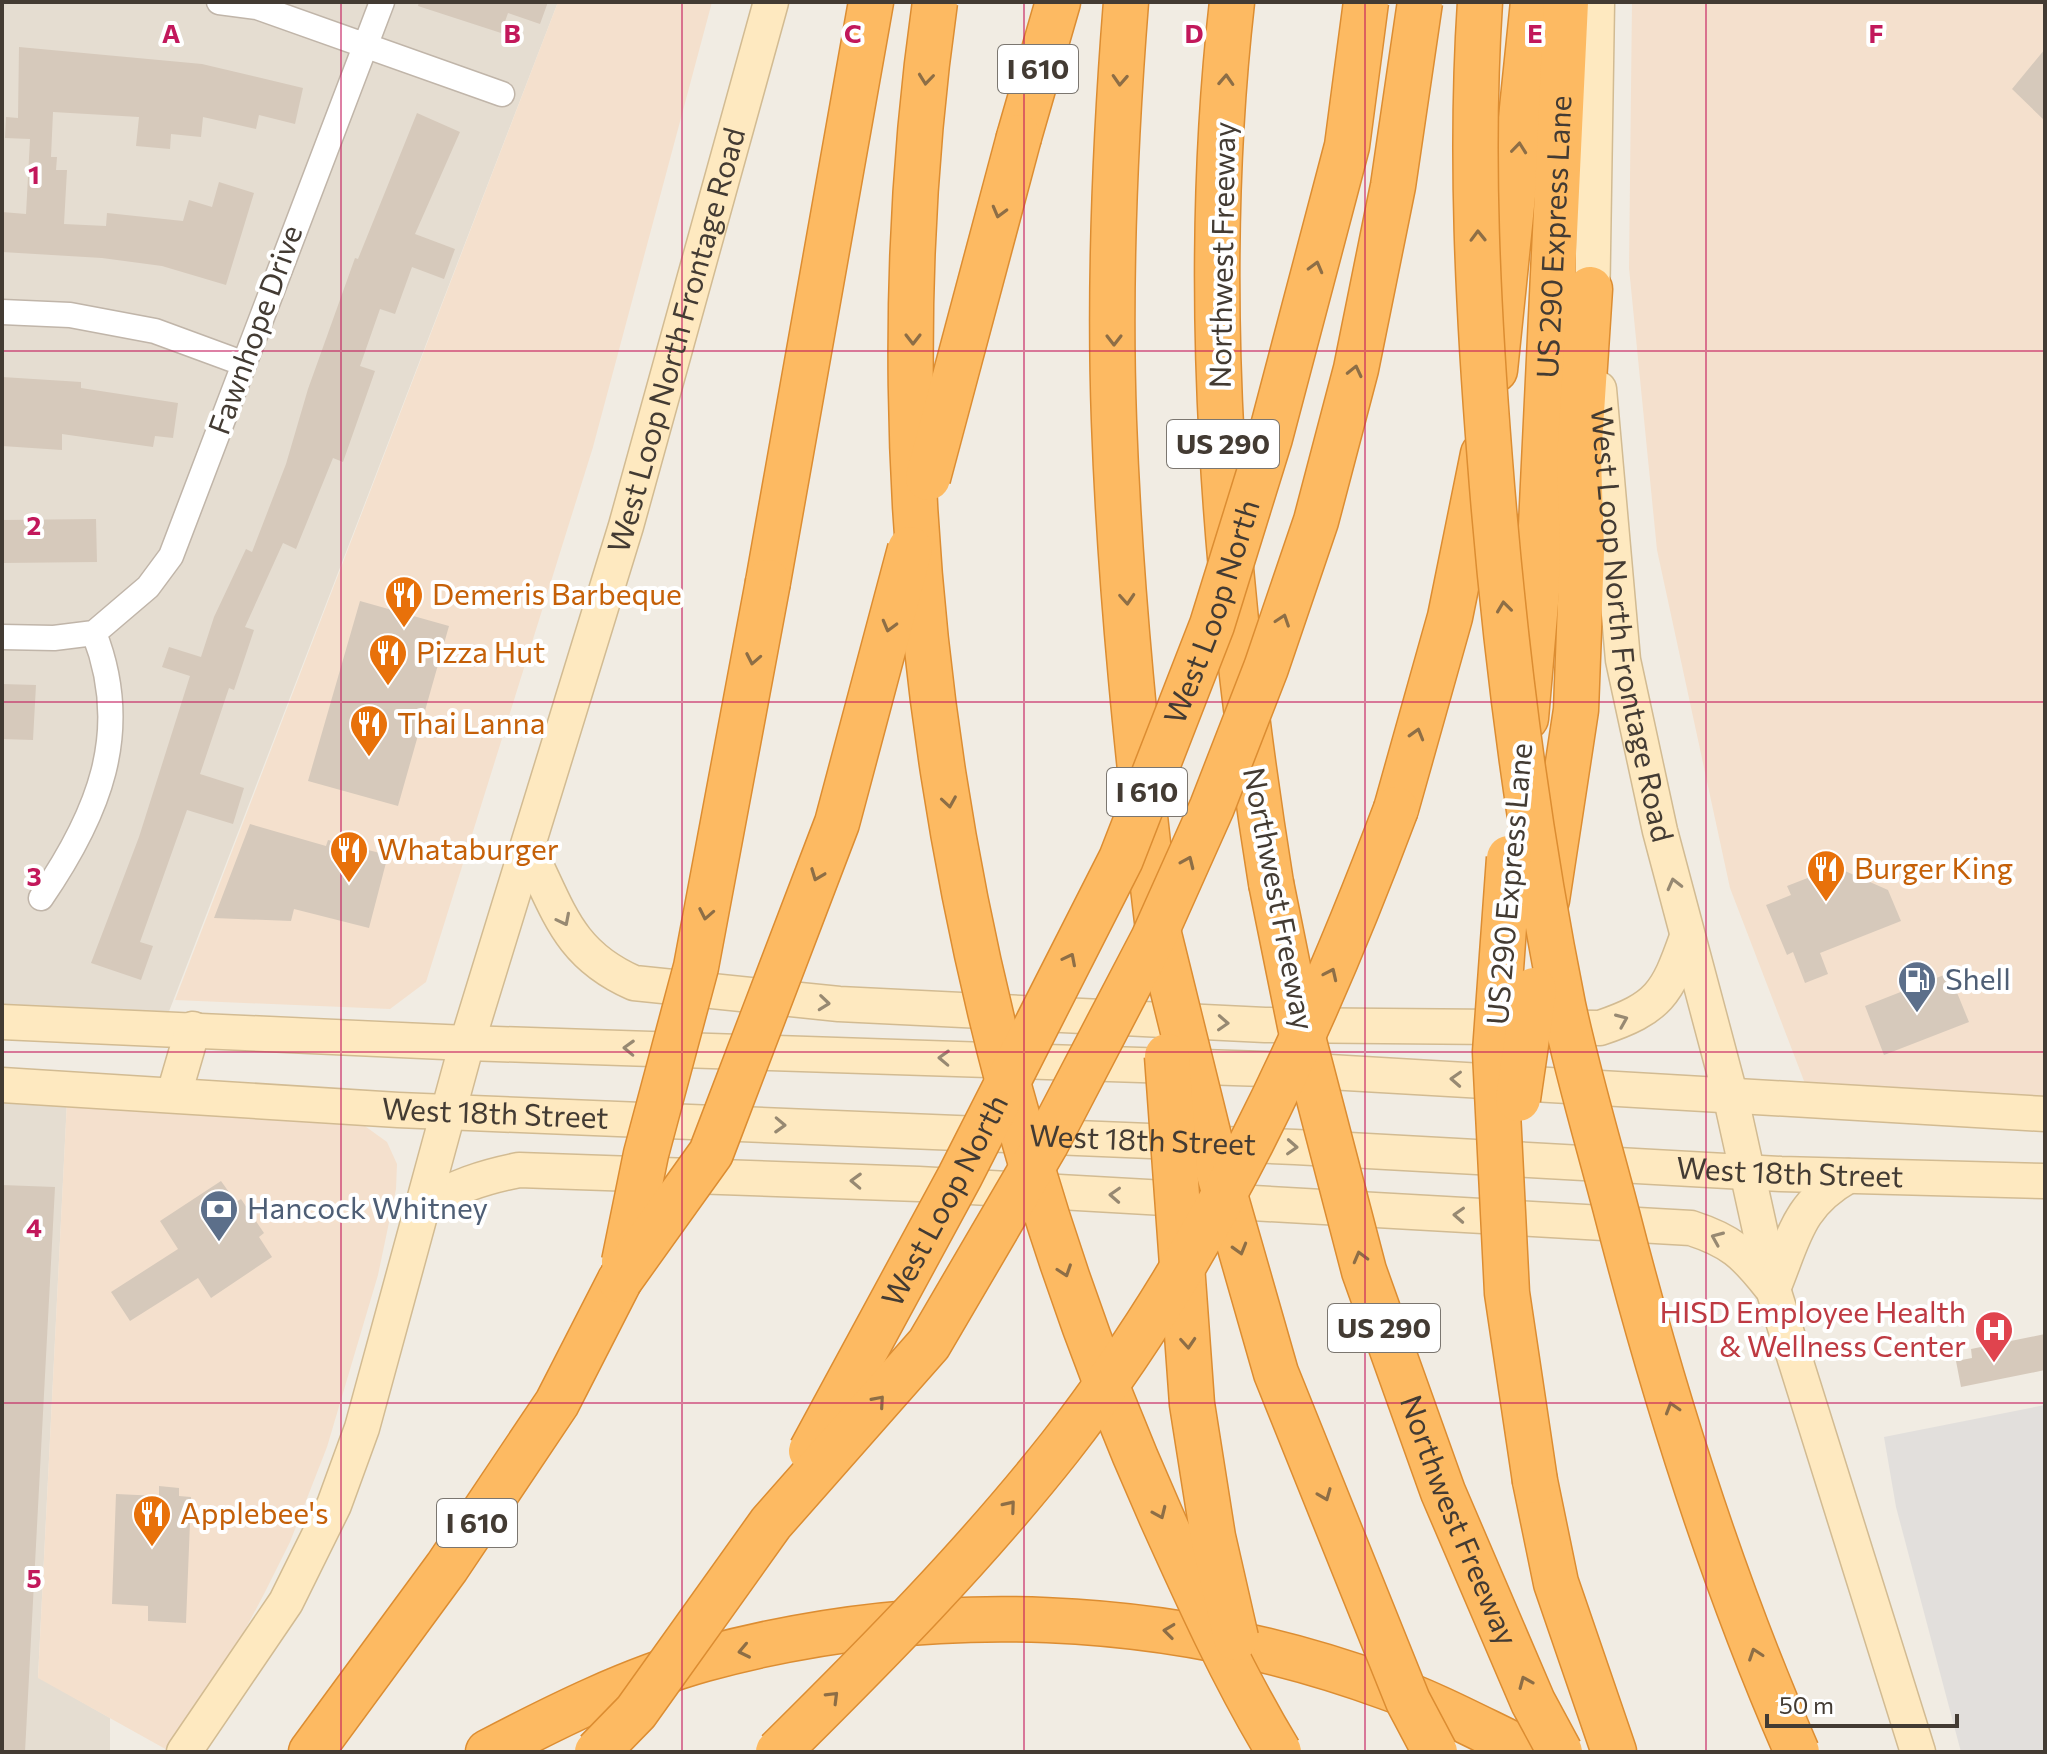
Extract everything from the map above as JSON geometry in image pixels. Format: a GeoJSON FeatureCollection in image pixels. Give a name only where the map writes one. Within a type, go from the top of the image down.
{"type":"FeatureCollection","features":[{"type":"Feature","properties":{"kind":"highway"},"geometry":{"type":"LineString","coordinates":[[620,1280],[646,1154],[696,967],[871,2]]}},
{"type":"Feature","properties":{"kind":"highway"},"geometry":{"type":"LineString","coordinates":[[935,2],[918,156],[913,276],[913,429],[936,725],[971,935],[1009,1089],[1052,1234],[1095,1357],[1209,1622],[1276,1752]]}},
{"type":"Feature","properties":{"kind":"highway","name":"I 610"},"geometry":{"type":"LineString","coordinates":[[311,1752],[447,1567],[557,1403],[620,1280],[711,1153],[837,823],[1019,137],[1058,2]]}},
{"type":"Feature","properties":{"kind":"highway"},"geometry":{"type":"LineString","coordinates":[[1126,2],[1114,229],[1114,421],[1139,762],[1158,930],[1192,1404],[1213,1537],[1242,1668],[1276,1752]]}},
{"type":"Feature","properties":{"kind":"highway","name":"Northwest Freeway"},"geometry":{"type":"LineString","coordinates":[[1232,2],[1222,158],[1219,300],[1224,465],[1236,629],[1271,883],[1300,1026],[1364,1271],[1443,1492],[1533,1702],[1560,1752]]}},
{"type":"Feature","properties":{"kind":"highway","name":"West Loop North"},"geometry":{"type":"LineString","coordinates":[[771,1523],[960,1176],[1121,859],[1150,786],[1212,625],[1270,438],[1347,146],[1366,2]]}},
{"type":"Feature","properties":{"kind":"highway"},"geometry":{"type":"LineString","coordinates":[[771,1523],[929,1344],[1046,1144],[1153,939],[1212,807],[1266,668],[1316,521],[1356,369],[1393,186],[1420,2]]}},
{"type":"Feature","properties":{"kind":"highway"},"geometry":{"type":"LineString","coordinates":[[1480,2],[1476,107],[1481,350],[1496,543],[1524,778],[1564,1007],[1637,1292],[1694,1481],[1760,1669],[1797,1752]]}},
{"type":"Feature","properties":{"kind":"highway"},"geometry":{"type":"LineString","coordinates":[[778,1752],[932,1599],[1061,1446],[1171,1287],[1261,1122],[1344,947],[1396,809],[1450,617],[1469,529],[1487,434],[1533,2]]}},
{"type":"Feature","properties":{"kind":"highway","name":"US 290 Express Lane"},"geometry":{"type":"LineString","coordinates":[[1566,2],[1539,568],[1524,736],[1504,903],[1495,1052],[1504,1184],[1507,1293],[1530,1460],[1556,1583],[1614,1752]]}},
{"type":"Feature","properties":{"kind":"highway"},"geometry":{"type":"LineString","coordinates":[[1504,1184],[1576,710],[1582,551],[1579,458],[1590,289]]}},
{"type":"Feature","properties":{"kind":"highway"},"geometry":{"type":"LineString","coordinates":[[1158,930],[1213,1153],[1276,1373],[1408,1701],[1435,1752]]}},
{"type":"Feature","properties":{"kind":"highway","name":"I 610"},"geometry":{"type":"LineString","coordinates":[[597,1752],[636,1712],[771,1523]]}},
{"type":"Feature","properties":{"kind":"highway"},"geometry":{"type":"LineString","coordinates":[[488,1752],[573,1708],[703,1660],[839,1630],[949,1619],[1061,1618],[1181,1633],[1300,1659],[1388,1687],[1500,1742],[1529,1752]]}},
{"type":"Feature","properties":{"kind":"main road","name":"West Loop North Frontage Road"},"geometry":{"type":"LineString","coordinates":[[184,1752],[286,1602],[334,1505],[362,1428],[451,1112],[467,1043],[529,851],[626,526],[771,2]]}},
{"type":"Feature","properties":{"kind":"main road","name":"West Loop North Frontage Road"},"geometry":{"type":"LineString","coordinates":[[1597,2],[1590,289],[1623,660],[1687,937],[1730,1094],[1773,1289],[1918,1752]]}},
{"type":"Feature","properties":{"kind":"main road"},"geometry":{"type":"LineString","coordinates":[[529,851],[578,947],[608,972],[634,983],[839,1004],[1265,1025],[1600,1028],[1627,1019],[1656,1001],[1672,979],[1687,937]]}},
{"type":"Feature","properties":{"kind":"main road"},"geometry":{"type":"LineString","coordinates":[[2,1022],[467,1043],[1295,1070],[2045,1114]]}},
{"type":"Feature","properties":{"kind":"main road"},"geometry":{"type":"LineString","coordinates":[[174,1094],[193,1029]]}},
{"type":"Feature","properties":{"kind":"main road","name":"West 18th Street"},"geometry":{"type":"LineString","coordinates":[[2,1085],[451,1112],[1279,1146],[1746,1172],[2045,1181]]}},
{"type":"Feature","properties":{"kind":"main road"},"geometry":{"type":"LineString","coordinates":[[423,1206],[454,1188],[484,1176],[519,1170],[919,1184],[1691,1228],[1722,1238],[1745,1254],[1773,1289],[1804,1212],[1822,1191],[1848,1176]]}},
{"type":"Feature","properties":{"kind":"street"},"geometry":{"type":"LineString","coordinates":[[219,2],[257,7],[502,94]]}},
{"type":"Feature","properties":{"kind":"street","name":"Fawnhope Drive"},"geometry":{"type":"LineString","coordinates":[[94,633],[148,587],[171,556],[382,2]]}},
{"type":"Feature","properties":{"kind":"street"},"geometry":{"type":"LineString","coordinates":[[2,312],[70,315],[155,331],[242,363]]}},
{"type":"Feature","properties":{"kind":"street"},"geometry":{"type":"LineString","coordinates":[[2,637],[54,638],[94,633],[108,666],[111,741],[101,790],[70,857],[41,898]]}},
{"type":"Feature","properties":{"kind":"shaded area"},"geometry":{"type":"Polygon","coordinates":[[[2,2],[558,2],[168,1014],[2,1007],[2,2]]]}},
{"type":"Feature","properties":{"kind":"shaded area"},"geometry":{"type":"Polygon","coordinates":[[[558,2],[712,2],[593,447],[426,982],[390,1009],[175,1000],[558,2]]]}},
{"type":"Feature","properties":{"kind":"shaded area"},"geometry":{"type":"Polygon","coordinates":[[[1632,2],[2045,2],[2045,1105],[1809,1094],[1730,888],[1657,550],[1629,268],[1632,2]]]}},
{"type":"Feature","properties":{"kind":"shaded area"},"geometry":{"type":"Polygon","coordinates":[[[2,1098],[67,1101],[38,1677],[110,1718],[110,1752],[2,1752],[2,1098]]]}},
{"type":"Feature","properties":{"kind":"shaded area"},"geometry":{"type":"Polygon","coordinates":[[[67,1101],[362,1124],[387,1142],[397,1164],[396,1189],[378,1275],[327,1447],[290,1542],[264,1594],[237,1645],[169,1751],[38,1678],[67,1101]]]}},
{"type":"Feature","properties":{"kind":"shaded area"},"geometry":{"type":"Polygon","coordinates":[[[2045,1405],[2045,1752],[1961,1752],[1896,1507],[1884,1437],[2045,1405]]]}},
{"type":"Feature","properties":{"kind":"building"},"geometry":{"type":"Polygon","coordinates":[[[419,2],[548,2],[540,24],[508,13],[501,33],[418,6],[419,2]]]}},
{"type":"Feature","properties":{"kind":"building"},"geometry":{"type":"Polygon","coordinates":[[[19,47],[202,64],[303,88],[295,124],[259,115],[256,129],[203,117],[201,137],[171,134],[170,149],[136,146],[139,117],[53,112],[51,157],[57,157],[56,170],[67,170],[64,224],[106,226],[107,213],[183,221],[189,200],[212,207],[219,182],[254,193],[226,285],[162,266],[102,258],[2,252],[2,212],[26,214],[30,139],[5,138],[6,117],[18,118],[19,47]]]}},
{"type":"Feature","properties":{"kind":"building"},"geometry":{"type":"Polygon","coordinates":[[[2045,49],[2045,121],[2012,89],[2045,49]]]}},
{"type":"Feature","properties":{"kind":"building"},"geometry":{"type":"Polygon","coordinates":[[[417,113],[460,132],[415,234],[455,249],[444,279],[412,267],[395,314],[380,309],[360,366],[375,371],[343,462],[333,458],[296,549],[283,543],[245,627],[254,630],[234,690],[229,688],[200,774],[244,788],[233,824],[187,810],[140,942],[153,946],[141,980],[91,963],[139,837],[190,676],[162,667],[169,647],[201,657],[214,617],[246,549],[252,552],[286,464],[308,389],[355,258],[358,259],[417,113]]]}},
{"type":"Feature","properties":{"kind":"building"},"geometry":{"type":"Polygon","coordinates":[[[2,377],[81,382],[81,388],[178,403],[173,438],[155,436],[153,447],[62,434],[62,450],[2,446],[2,377]]]}},
{"type":"Feature","properties":{"kind":"building"},"geometry":{"type":"Polygon","coordinates":[[[96,519],[97,562],[2,563],[2,520],[96,519]]]}},
{"type":"Feature","properties":{"kind":"building"},"geometry":{"type":"Polygon","coordinates":[[[360,601],[449,626],[398,806],[308,781],[360,601]]]}},
{"type":"Feature","properties":{"kind":"building"},"geometry":{"type":"Polygon","coordinates":[[[2,684],[36,685],[33,740],[2,739],[2,684]]]}},
{"type":"Feature","properties":{"kind":"building"},"geometry":{"type":"Polygon","coordinates":[[[250,824],[326,846],[328,840],[388,855],[369,928],[294,909],[291,921],[214,918],[250,824]]]}},
{"type":"Feature","properties":{"kind":"building"},"geometry":{"type":"Polygon","coordinates":[[[1836,867],[1888,890],[1901,921],[1820,953],[1828,974],[1805,983],[1793,952],[1787,955],[1766,905],[1791,895],[1787,886],[1836,867]]]}},
{"type":"Feature","properties":{"kind":"building","name":"Shell"},"geometry":{"type":"Polygon","coordinates":[[[1949,973],[1969,1022],[1884,1055],[1865,1006],[1949,973]]]}},
{"type":"Feature","properties":{"kind":"building","name":"Hancock Whitney"},"geometry":{"type":"Polygon","coordinates":[[[221,1181],[236,1202],[241,1199],[264,1233],[259,1237],[272,1257],[211,1298],[198,1278],[130,1321],[111,1292],[178,1249],[160,1221],[221,1181]]]}},
{"type":"Feature","properties":{"kind":"building"},"geometry":{"type":"Polygon","coordinates":[[[2,1185],[55,1187],[25,1752],[2,1752],[2,1185]]]}},
{"type":"Feature","properties":{"kind":"building","name":"HISD Employee Health & Wellness Center"},"geometry":{"type":"Polygon","coordinates":[[[2045,1334],[2045,1370],[1961,1387],[1956,1361],[1972,1358],[1971,1349],[2045,1334]]]}},
{"type":"Feature","properties":{"kind":"building","name":"Applebee's"},"geometry":{"type":"Polygon","coordinates":[[[159,1486],[179,1488],[179,1496],[191,1497],[186,1623],[148,1621],[148,1606],[112,1604],[116,1494],[159,1496],[159,1486]]]}},
{"type":"Feature","properties":{"kind":"place","name":"Demeris Barbeque"},"geometry":{"type":"Point","coordinates":[404,629]}},
{"type":"Feature","properties":{"kind":"place","name":"Pizza Hut"},"geometry":{"type":"Point","coordinates":[388,687]}},
{"type":"Feature","properties":{"kind":"place","name":"Thai Lanna"},"geometry":{"type":"Point","coordinates":[369,758]}},
{"type":"Feature","properties":{"kind":"place","name":"Whataburger"},"geometry":{"type":"Point","coordinates":[349,884]}},
{"type":"Feature","properties":{"kind":"place","name":"Burger King"},"geometry":{"type":"Point","coordinates":[1826,903]}},
{"type":"Feature","properties":{"kind":"place","name":"Shell"},"geometry":{"type":"Point","coordinates":[1917,1014]}},
{"type":"Feature","properties":{"kind":"place","name":"Hancock Whitney"},"geometry":{"type":"Point","coordinates":[219,1243]}},
{"type":"Feature","properties":{"kind":"place","name":"HISD Employee Health & Wellness Center"},"geometry":{"type":"Point","coordinates":[1994,1364]}},
{"type":"Feature","properties":{"kind":"place","name":"Applebee's"},"geometry":{"type":"Point","coordinates":[152,1548]}}]}
